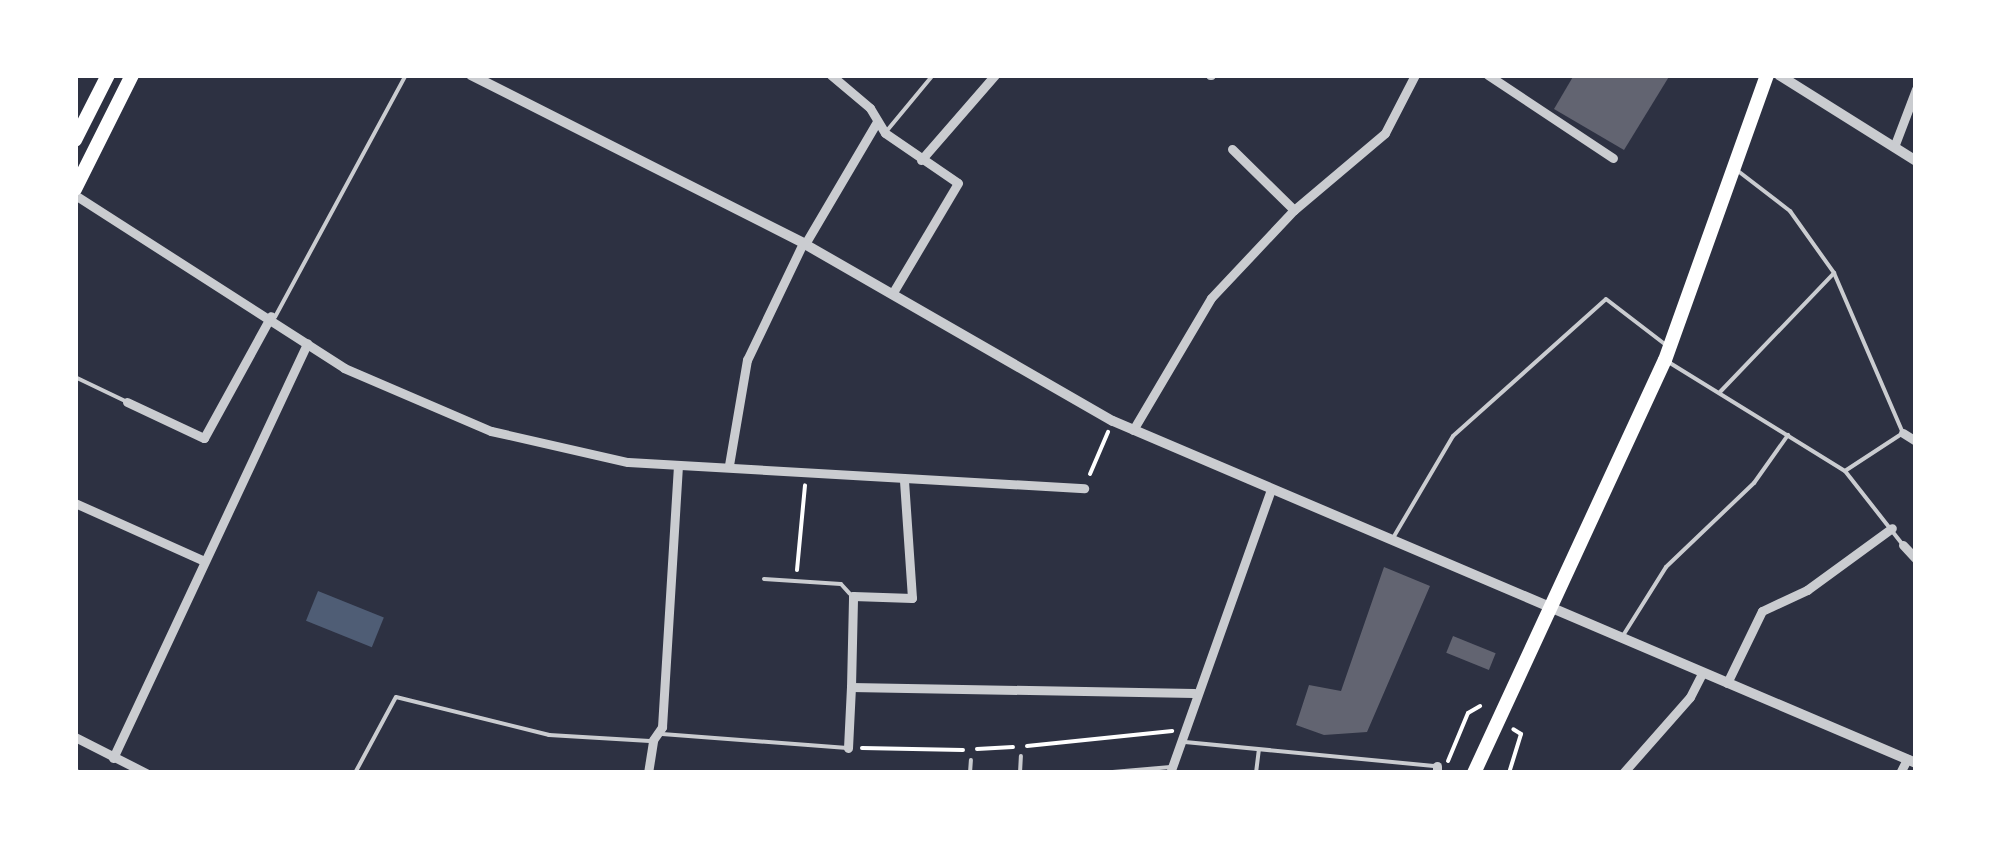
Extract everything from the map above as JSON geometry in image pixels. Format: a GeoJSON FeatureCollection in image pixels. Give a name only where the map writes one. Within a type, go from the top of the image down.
{"type":"FeatureCollection","features":[{"type":"Feature","properties":{"kind":"main road"},"geometry":{"type":"LineString","coordinates":[[75,140],[108,75]]}},
{"type":"Feature","properties":{"kind":"main road"},"geometry":{"type":"LineString","coordinates":[[75,192],[132,75]]}},
{"type":"Feature","properties":{"kind":"main road"},"geometry":{"type":"LineString","coordinates":[[1474,773],[1668,353],[1767,75]]}},
{"type":"Feature","properties":{"kind":"street"},"geometry":{"type":"LineString","coordinates":[[470,75],[804,244],[1113,420],[1911,761],[1900,773]]}},
{"type":"Feature","properties":{"kind":"street"},"geometry":{"type":"LineString","coordinates":[[831,75],[885,133],[958,182],[892,294]]}},
{"type":"Feature","properties":{"kind":"street"},"geometry":{"type":"LineString","coordinates":[[921,160],[995,75]]}},
{"type":"Feature","properties":{"kind":"street"},"geometry":{"type":"LineString","coordinates":[[1134,430],[1211,298],[1294,210],[1385,133],[1415,75]]}},
{"type":"Feature","properties":{"kind":"street"},"geometry":{"type":"LineString","coordinates":[[1488,75],[1613,158]]}},
{"type":"Feature","properties":{"kind":"street"},"geometry":{"type":"LineString","coordinates":[[1778,75],[1916,161]]}},
{"type":"Feature","properties":{"kind":"street"},"geometry":{"type":"LineString","coordinates":[[1894,147],[1916,90]]}},
{"type":"Feature","properties":{"kind":"street"},"geometry":{"type":"LineString","coordinates":[[730,465],[748,360],[804,244],[877,122]]}},
{"type":"Feature","properties":{"kind":"street"},"geometry":{"type":"LineString","coordinates":[[1232,149],[1294,210]]}},
{"type":"Feature","properties":{"kind":"street"},"geometry":{"type":"LineString","coordinates":[[75,192],[308,344],[409,400],[492,431],[596,457],[678,466],[730,465],[904,480],[1084,488]]}},
{"type":"Feature","properties":{"kind":"street"},"geometry":{"type":"LineString","coordinates":[[128,402],[204,438],[272,317]]}},
{"type":"Feature","properties":{"kind":"street"},"geometry":{"type":"LineString","coordinates":[[113,758],[202,560],[308,344]]}},
{"type":"Feature","properties":{"kind":"street"},"geometry":{"type":"LineString","coordinates":[[1903,433],[1916,441]]}},
{"type":"Feature","properties":{"kind":"street"},"geometry":{"type":"LineString","coordinates":[[648,773],[655,737],[678,466]]}},
{"type":"Feature","properties":{"kind":"street"},"geometry":{"type":"LineString","coordinates":[[848,748],[853,596],[912,598],[904,480]]}},
{"type":"Feature","properties":{"kind":"street"},"geometry":{"type":"LineString","coordinates":[[1171,770],[1194,693],[1270,490]]}},
{"type":"Feature","properties":{"kind":"street"},"geometry":{"type":"LineString","coordinates":[[75,503],[202,560]]}},
{"type":"Feature","properties":{"kind":"street"},"geometry":{"type":"LineString","coordinates":[[1727,683],[1762,611],[1806,590],[1892,528]]}},
{"type":"Feature","properties":{"kind":"street"},"geometry":{"type":"LineString","coordinates":[[1903,545],[1916,559]]}},
{"type":"Feature","properties":{"kind":"street"},"geometry":{"type":"LineString","coordinates":[[1623,773],[1690,697],[1702,673]]}},
{"type":"Feature","properties":{"kind":"street"},"geometry":{"type":"LineString","coordinates":[[851,687],[1194,693]]}},
{"type":"Feature","properties":{"kind":"street"},"geometry":{"type":"LineString","coordinates":[[75,737],[146,773]]}},
{"type":"Feature","properties":{"kind":"lane"},"geometry":{"type":"LineString","coordinates":[[272,317],[406,75]]}},
{"type":"Feature","properties":{"kind":"lane"},"geometry":{"type":"LineString","coordinates":[[885,133],[932,75]]}},
{"type":"Feature","properties":{"kind":"lane"},"geometry":{"type":"LineString","coordinates":[[1735,169],[1790,211],[1834,273],[1903,433],[1846,471]]}},
{"type":"Feature","properties":{"kind":"lane"},"geometry":{"type":"LineString","coordinates":[[1720,392],[1834,273]]}},
{"type":"Feature","properties":{"kind":"lane"},"geometry":{"type":"LineString","coordinates":[[1392,541],[1453,436],[1606,300],[1720,392],[1846,471],[1903,545]]}},
{"type":"Feature","properties":{"kind":"lane"},"geometry":{"type":"LineString","coordinates":[[75,377],[128,402]]}},
{"type":"Feature","properties":{"kind":"lane"},"geometry":{"type":"LineString","coordinates":[[1622,638],[1666,567],[1754,483],[1788,434]]}},
{"type":"Feature","properties":{"kind":"lane"},"geometry":{"type":"LineString","coordinates":[[764,579],[840,584],[853,596]]}},
{"type":"Feature","properties":{"kind":"lane"},"geometry":{"type":"LineString","coordinates":[[356,773],[396,697],[549,735],[848,748]]}},
{"type":"Feature","properties":{"kind":"lane"},"geometry":{"type":"LineString","coordinates":[[1180,741],[1439,769]]}},
{"type":"Feature","properties":{"kind":"lane"},"geometry":{"type":"LineString","coordinates":[[1256,773],[1259,750]]}},
{"type":"Feature","properties":{"kind":"lane"},"geometry":{"type":"LineString","coordinates":[[1020,756],[1020,773]]}},
{"type":"Feature","properties":{"kind":"lane"},"geometry":{"type":"LineString","coordinates":[[970,773],[971,760]]}},
{"type":"Feature","properties":{"kind":"lane"},"geometry":{"type":"LineString","coordinates":[[1101,773],[1171,770]]}},
{"type":"Feature","properties":{"kind":"path"},"geometry":{"type":"LineString","coordinates":[[1084,488],[1113,420]]}},
{"type":"Feature","properties":{"kind":"path"},"geometry":{"type":"LineString","coordinates":[[796,581],[807,470]]}},
{"type":"Feature","properties":{"kind":"path"},"geometry":{"type":"LineString","coordinates":[[1439,769],[1468,713],[1480,706]]}},
{"type":"Feature","properties":{"kind":"path"},"geometry":{"type":"LineString","coordinates":[[1509,773],[1521,734],[1513,729]]}},
{"type":"Feature","properties":{"kind":"water"},"geometry":{"type":"Polygon","coordinates":[[[318,591],[384,618],[372,647],[306,621],[318,591]]]}},
{"type":"Feature","properties":{"kind":"building"},"geometry":{"type":"Polygon","coordinates":[[[1574,75],[1670,75],[1624,150],[1554,109],[1574,75]]]}},
{"type":"Feature","properties":{"kind":"building"},"geometry":{"type":"Polygon","coordinates":[[[1384,567],[1430,586],[1367,732],[1324,735],[1296,725],[1309,685],[1341,691],[1384,567]]]}},
{"type":"Feature","properties":{"kind":"building"},"geometry":{"type":"Polygon","coordinates":[[[1453,636],[1496,653],[1489,670],[1446,653],[1453,636]]]}}]}
